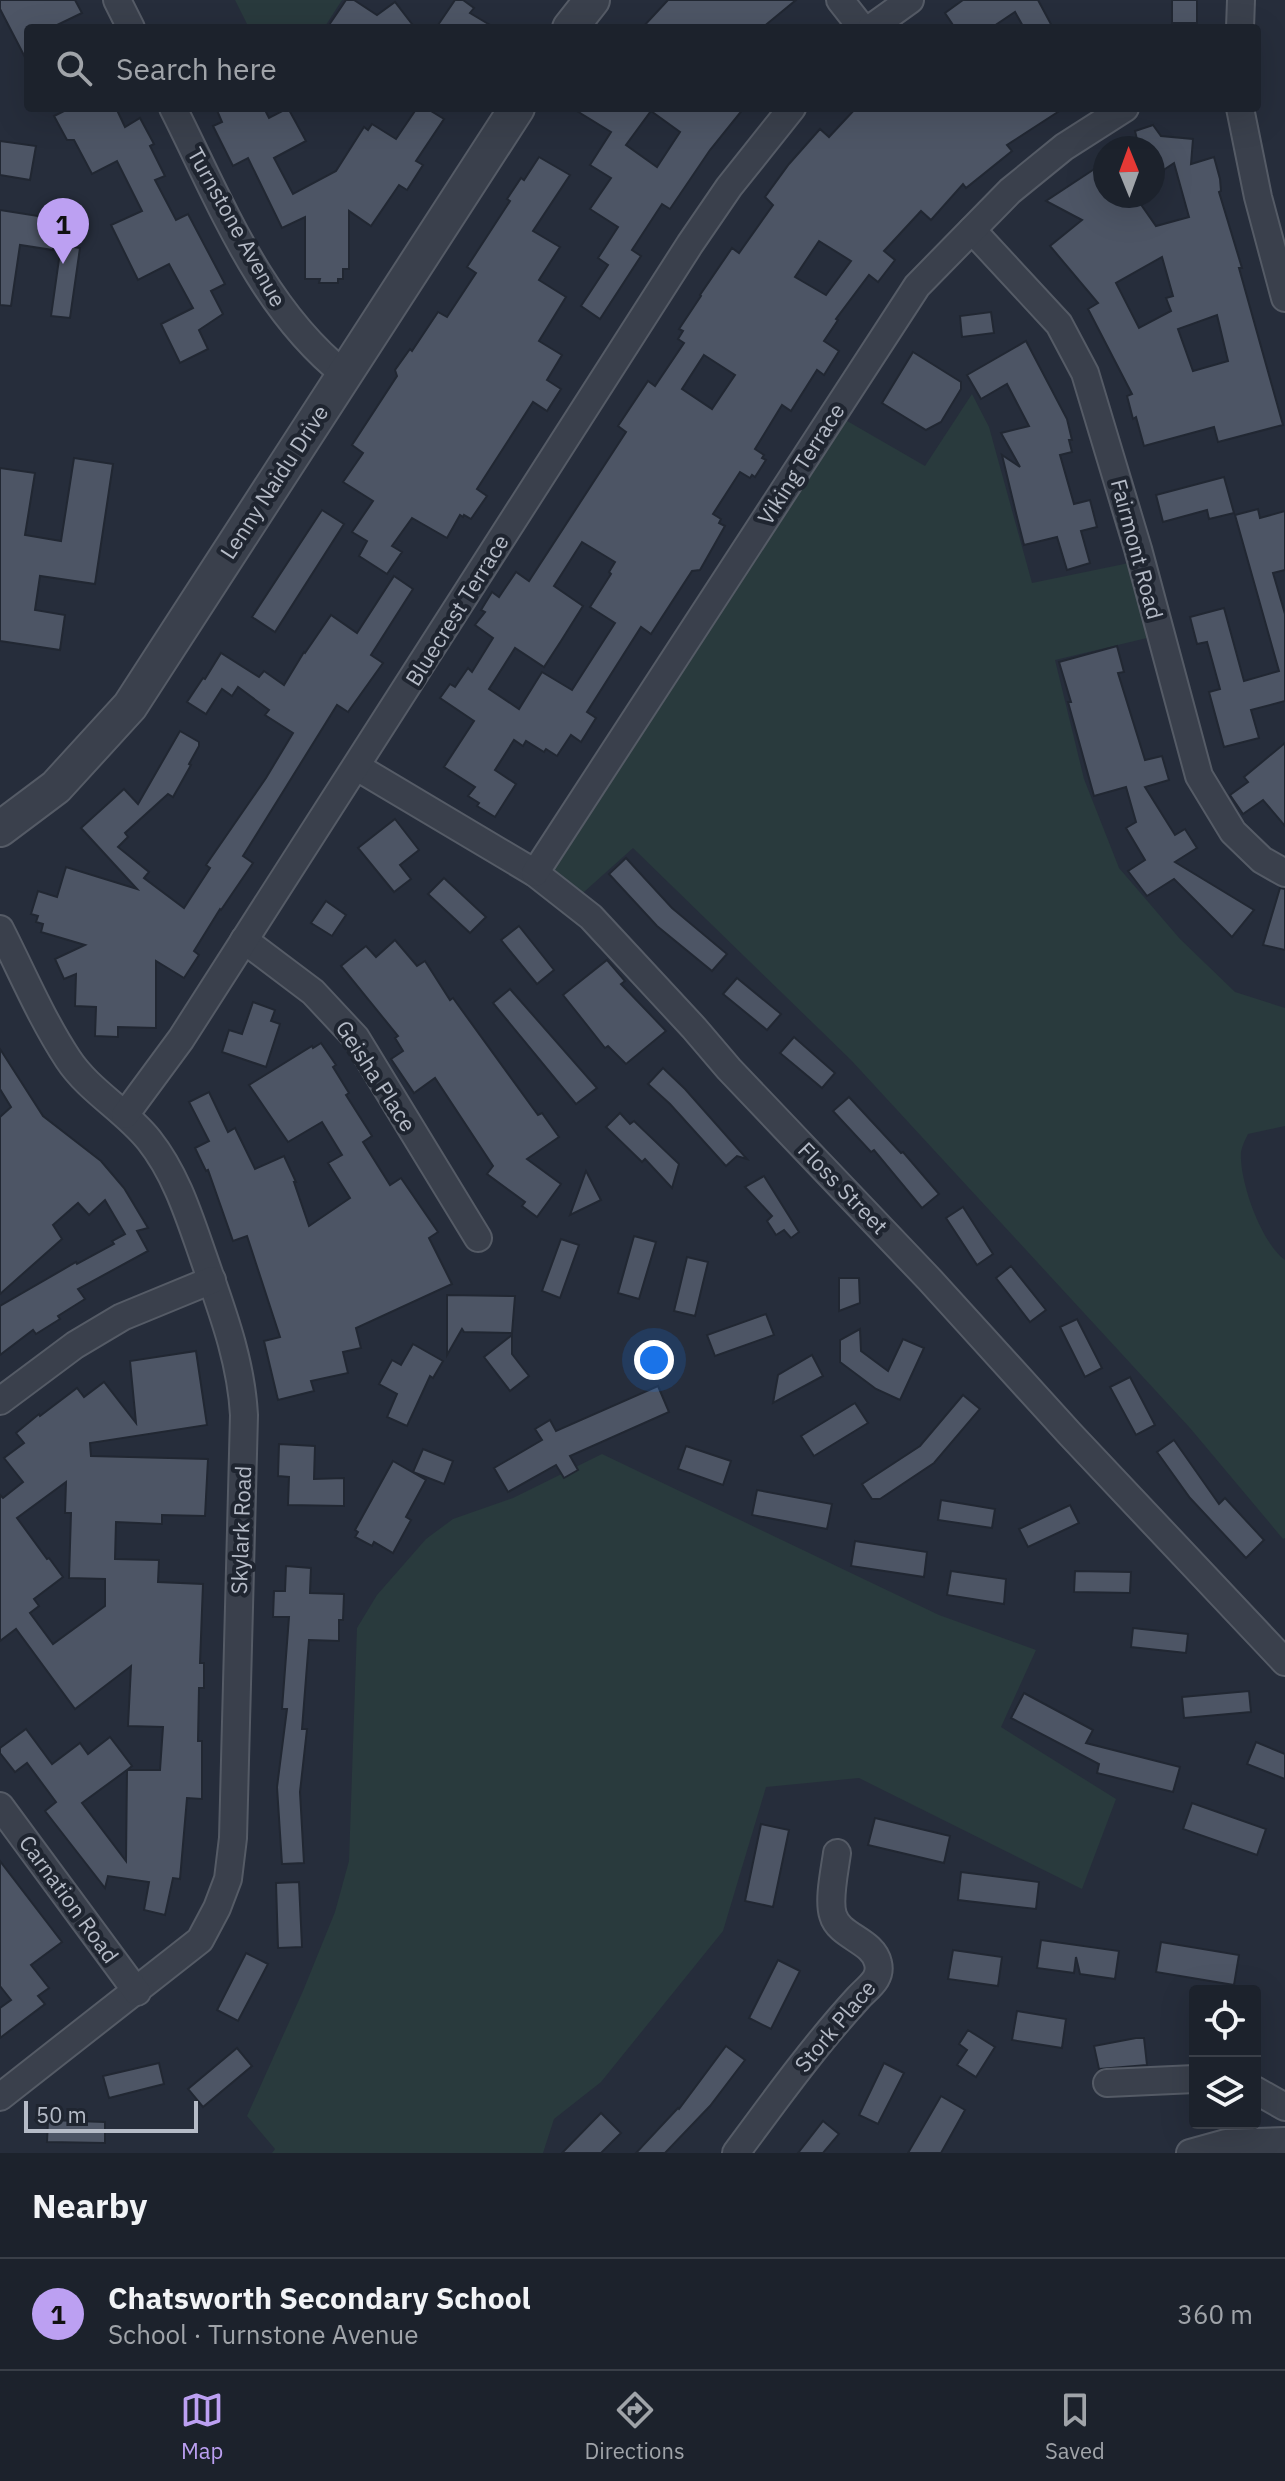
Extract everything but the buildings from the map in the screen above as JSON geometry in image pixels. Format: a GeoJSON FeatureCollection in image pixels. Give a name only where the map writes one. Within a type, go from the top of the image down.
{"type":"FeatureCollection","features":[{"type":"Feature","properties":{"kind":"street"},"geometry":{"type":"LineString","coordinates":[[117,0],[129,24]]}},
{"type":"Feature","properties":{"kind":"street"},"geometry":{"type":"LineString","coordinates":[[573,24],[592,0]]}},
{"type":"Feature","properties":{"kind":"street"},"geometry":{"type":"LineString","coordinates":[[840,0],[859,24]]}},
{"type":"Feature","properties":{"kind":"street"},"geometry":{"type":"LineString","coordinates":[[877,24],[910,0]]}},
{"type":"Feature","properties":{"kind":"street"},"geometry":{"type":"LineString","coordinates":[[1240,24],[1241,0]]}},
{"type":"Feature","properties":{"kind":"street","name":"Turnstone Avenue"},"geometry":{"type":"LineString","coordinates":[[175,112],[265,285],[318,354],[344,374]]}},
{"type":"Feature","properties":{"kind":"street","name":"Lenny Naidu Drive"},"geometry":{"type":"LineString","coordinates":[[0,829],[56,787],[130,706],[514,112]]}},
{"type":"Feature","properties":{"kind":"street","name":"Bluecrest Terrace"},"geometry":{"type":"LineString","coordinates":[[125,1115],[181,1039],[690,244],[729,187],[789,112]]}},
{"type":"Feature","properties":{"kind":"street","name":"Viking Terrace"},"geometry":{"type":"LineString","coordinates":[[535,873],[917,286],[1010,191],[1064,147],[1119,112]]}},
{"type":"Feature","properties":{"kind":"street"},"geometry":{"type":"LineString","coordinates":[[1241,112],[1258,197],[1285,298]]}},
{"type":"Feature","properties":{"kind":"street","name":"Fairmont Road"},"geometry":{"type":"LineString","coordinates":[[972,230],[1059,324],[1085,373],[1135,536],[1199,776],[1233,832],[1262,860],[1285,873]]}},
{"type":"Feature","properties":{"kind":"street","name":"Floss Street"},"geometry":{"type":"LineString","coordinates":[[357,767],[535,873],[612,937],[729,1069],[1285,1662]]}},
{"type":"Feature","properties":{"kind":"street","name":"Skylark Road"},"geometry":{"type":"LineString","coordinates":[[0,929],[68,1060],[151,1142],[169,1172],[212,1280],[238,1366],[244,1415],[231,1857],[223,1894],[200,1940],[0,2097]]}},
{"type":"Feature","properties":{"kind":"street","name":"Geisha Place"},"geometry":{"type":"LineString","coordinates":[[244,940],[313,992],[356,1038],[478,1238]]}},
{"type":"Feature","properties":{"kind":"street"},"geometry":{"type":"LineString","coordinates":[[0,1401],[75,1345],[122,1317],[212,1280]]}},
{"type":"Feature","properties":{"kind":"street","name":"Carnation Road"},"geometry":{"type":"LineString","coordinates":[[0,1806],[137,1992]]}},
{"type":"Feature","properties":{"kind":"street","name":"Stork Place"},"geometry":{"type":"LineString","coordinates":[[736,2153],[789,2080],[859,1996],[875,1982],[879,1967],[875,1953],[839,1925],[833,1914],[837,1853]]}},
{"type":"Feature","properties":{"kind":"street"},"geometry":{"type":"LineString","coordinates":[[1107,2083],[1189,2079]]}},
{"type":"Feature","properties":{"kind":"street"},"geometry":{"type":"LineString","coordinates":[[1261,2093],[1285,2107]]}},
{"type":"Feature","properties":{"kind":"street"},"geometry":{"type":"LineString","coordinates":[[1190,2153],[1226,2143],[1285,2141]]}},
{"type":"Feature","properties":{"kind":"shaded area"},"geometry":{"type":"Polygon","coordinates":[[[235,0],[342,0],[327,24],[247,24],[235,0]]]}},
{"type":"Feature","properties":{"kind":"shaded area"},"geometry":{"type":"Polygon","coordinates":[[[972,394],[989,427],[1032,583],[1129,563],[1147,638],[1055,660],[1084,779],[1119,868],[1180,939],[1235,992],[1285,1008],[1285,1126],[1248,1134],[1241,1152],[1241,1164],[1253,1210],[1268,1240],[1285,1260],[1283,1539],[1190,1428],[851,1060],[633,848],[575,900],[536,873],[835,414],[925,466],[972,394]]]}},
{"type":"Feature","properties":{"kind":"shaded area"},"geometry":{"type":"Polygon","coordinates":[[[602,1454],[939,1615],[1036,1650],[1001,1727],[1116,1799],[1082,1889],[859,1778],[766,1787],[723,1931],[601,2082],[554,2119],[543,2153],[272,2153],[275,2149],[247,2116],[335,1912],[349,1861],[357,1628],[377,1595],[426,1539],[453,1519],[513,1498],[602,1454]]]}},
{"type":"Feature","properties":{"kind":"place","name":"Chatsworth Secondary School"},"geometry":{"type":"Point","coordinates":[63,264]}}]}
